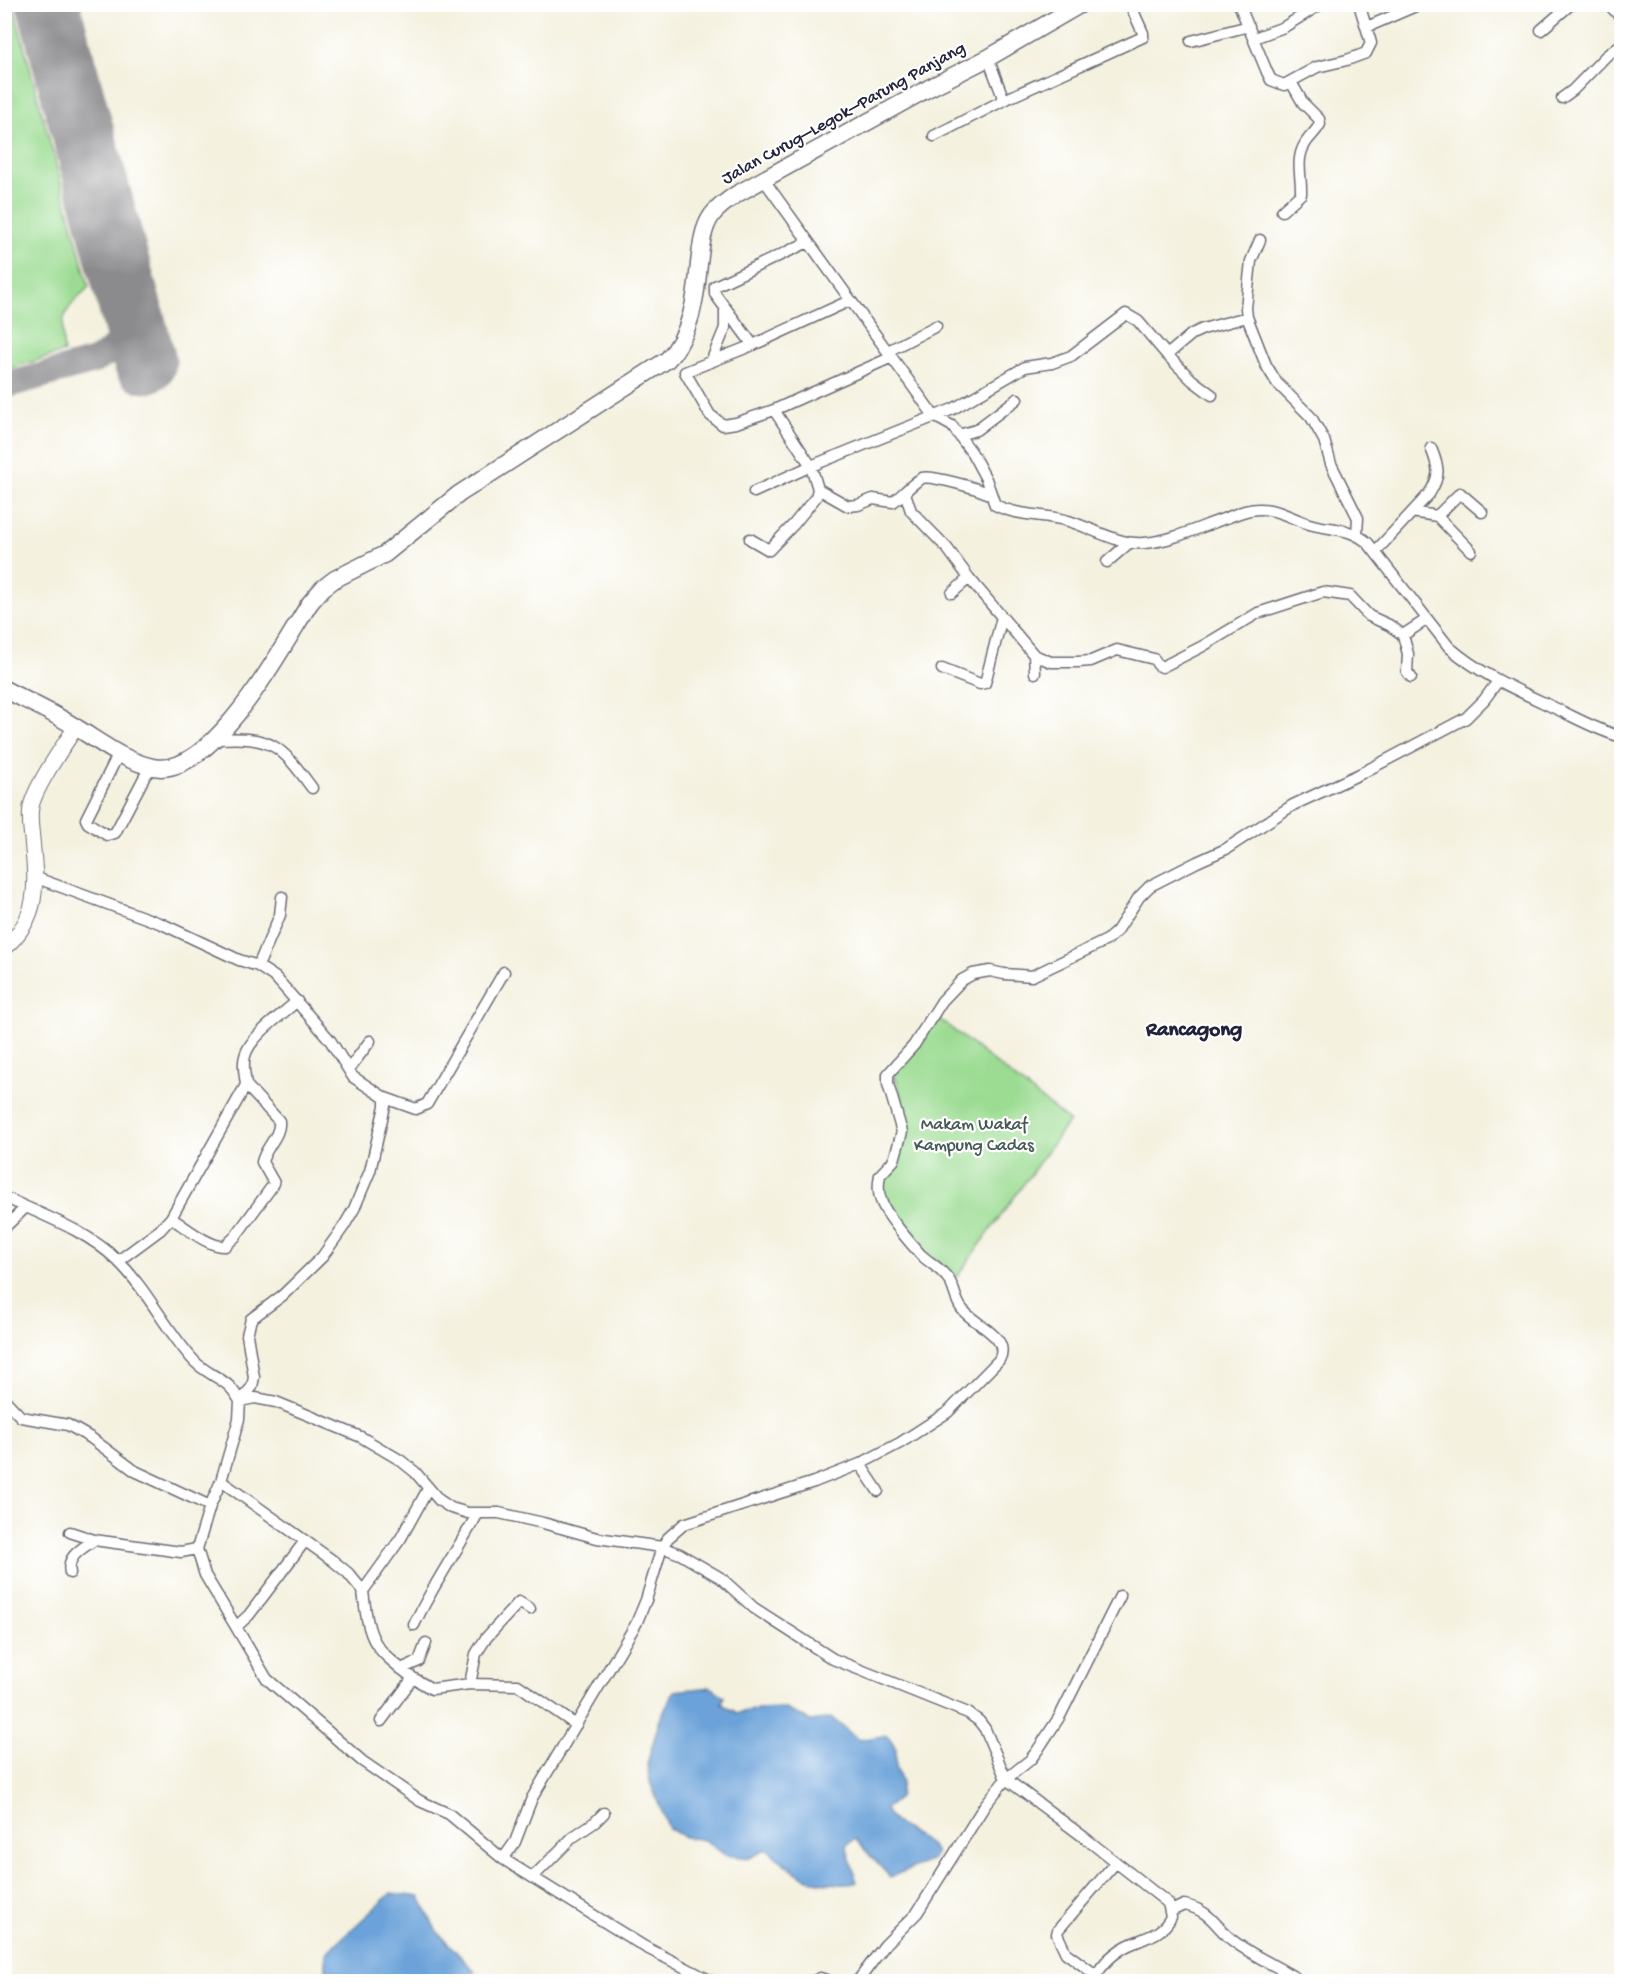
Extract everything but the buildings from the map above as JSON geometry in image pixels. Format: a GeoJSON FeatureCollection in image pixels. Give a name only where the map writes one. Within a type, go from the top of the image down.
{"type":"FeatureCollection","features":[{"type":"Feature","properties":{"kind":"main road","name":"Jalan Curug–Legok–Parung Panjang"},"geometry":{"type":"LineString","coordinates":[[4,689],[76,727],[120,756],[154,767],[168,768],[187,761],[217,739],[242,709],[310,603],[323,588],[335,579],[385,554],[459,494],[668,360],[676,351],[686,332],[697,284],[703,239],[709,220],[724,203],[929,88],[988,58],[1081,4]]}},
{"type":"Feature","properties":{"kind":"street"},"geometry":{"type":"LineString","coordinates":[[934,136],[1004,100],[1143,37],[1130,4]]}},
{"type":"Feature","properties":{"kind":"street"},"geometry":{"type":"LineString","coordinates":[[1239,4],[1271,80],[1284,85],[1317,67],[1366,53],[1370,47],[1367,27],[1359,4]]}},
{"type":"Feature","properties":{"kind":"street"},"geometry":{"type":"LineString","coordinates":[[1254,39],[1284,27],[1321,4]]}},
{"type":"Feature","properties":{"kind":"street"},"geometry":{"type":"LineString","coordinates":[[1541,30],[1570,4]]}},
{"type":"Feature","properties":{"kind":"street"},"geometry":{"type":"LineString","coordinates":[[1608,4],[1622,18]]}},
{"type":"Feature","properties":{"kind":"street"},"geometry":{"type":"LineString","coordinates":[[1367,27],[1418,5]]}},
{"type":"Feature","properties":{"kind":"street"},"geometry":{"type":"LineString","coordinates":[[1191,41],[1249,26]]}},
{"type":"Feature","properties":{"kind":"street"},"geometry":{"type":"LineString","coordinates":[[1562,98],[1622,44]]}},
{"type":"Feature","properties":{"kind":"street"},"geometry":{"type":"LineString","coordinates":[[988,58],[1004,100]]}},
{"type":"Feature","properties":{"kind":"street"},"geometry":{"type":"LineString","coordinates":[[1282,211],[1301,194],[1300,155],[1320,124],[1319,118],[1303,103],[1291,82]]}},
{"type":"Feature","properties":{"kind":"street"},"geometry":{"type":"LineString","coordinates":[[764,180],[934,416],[952,426],[959,435],[981,468],[995,505],[1008,512],[1065,520],[1129,543],[1144,543],[1162,539],[1259,508],[1300,522],[1357,534],[1375,552],[1426,620],[1449,647],[1464,660],[1498,681],[1596,728],[1622,737]]}},
{"type":"Feature","properties":{"kind":"street"},"geometry":{"type":"LineString","coordinates":[[1260,240],[1251,261],[1247,316],[1266,365],[1277,383],[1311,417],[1324,440],[1331,464],[1358,518],[1357,534]]}},
{"type":"Feature","properties":{"kind":"street"},"geometry":{"type":"LineString","coordinates":[[753,345],[715,294],[715,286],[808,242]]}},
{"type":"Feature","properties":{"kind":"street"},"geometry":{"type":"LineString","coordinates":[[849,301],[753,345],[711,362],[681,370],[710,415],[718,423],[728,425],[774,410],[890,354],[936,326]]}},
{"type":"Feature","properties":{"kind":"street"},"geometry":{"type":"LineString","coordinates":[[711,362],[725,328],[725,307]]}},
{"type":"Feature","properties":{"kind":"street"},"geometry":{"type":"LineString","coordinates":[[754,492],[811,466],[953,409],[1026,367],[1052,363],[1071,356],[1126,314],[1138,321],[1192,380],[1212,395]]}},
{"type":"Feature","properties":{"kind":"street"},"geometry":{"type":"LineString","coordinates":[[1167,355],[1192,334],[1247,316]]}},
{"type":"Feature","properties":{"kind":"street"},"geometry":{"type":"LineString","coordinates":[[959,435],[976,430],[1017,399]]}},
{"type":"Feature","properties":{"kind":"street"},"geometry":{"type":"LineString","coordinates":[[750,539],[769,550],[816,497],[818,489],[811,466],[774,410]]}},
{"type":"Feature","properties":{"kind":"street"},"geometry":{"type":"LineString","coordinates":[[1375,552],[1429,494],[1438,478],[1431,448]]}},
{"type":"Feature","properties":{"kind":"street"},"geometry":{"type":"LineString","coordinates":[[818,489],[848,506],[873,499],[892,502],[905,494],[917,481],[928,477],[978,488],[990,495]]}},
{"type":"Feature","properties":{"kind":"street"},"geometry":{"type":"LineString","coordinates":[[1437,516],[1460,493],[1482,512]]}},
{"type":"Feature","properties":{"kind":"street"},"geometry":{"type":"LineString","coordinates":[[905,494],[911,511],[947,548],[969,578],[1034,655],[1051,662],[1091,661],[1117,650],[1154,659],[1162,667],[1258,613],[1323,592],[1350,596],[1369,616],[1389,625],[1403,635],[1408,654],[1407,672],[1411,677]]}},
{"type":"Feature","properties":{"kind":"street"},"geometry":{"type":"LineString","coordinates":[[1412,512],[1437,516],[1471,551]]}},
{"type":"Feature","properties":{"kind":"street"},"geometry":{"type":"LineString","coordinates":[[1107,562],[1129,543]]}},
{"type":"Feature","properties":{"kind":"street"},"geometry":{"type":"LineString","coordinates":[[952,593],[969,578]]}},
{"type":"Feature","properties":{"kind":"street"},"geometry":{"type":"LineString","coordinates":[[942,669],[980,684],[985,683],[1002,617]]}},
{"type":"Feature","properties":{"kind":"street"},"geometry":{"type":"LineString","coordinates":[[1403,635],[1426,620]]}},
{"type":"Feature","properties":{"kind":"street"},"geometry":{"type":"LineString","coordinates":[[1034,655],[1035,673]]}},
{"type":"Feature","properties":{"kind":"street"},"geometry":{"type":"LineString","coordinates":[[503,1859],[515,1842],[532,1798],[636,1624],[662,1547],[675,1532],[693,1520],[725,1512],[860,1464],[900,1443],[948,1412],[999,1360],[1002,1346],[998,1339],[961,1308],[949,1280],[914,1247],[886,1210],[880,1195],[880,1175],[894,1160],[902,1132],[888,1084],[888,1074],[914,1045],[942,1001],[962,980],[973,974],[990,971],[1032,976],[1107,940],[1117,931],[1139,897],[1150,886],[1226,849],[1293,805],[1438,735],[1466,718],[1484,700],[1498,681]]}},
{"type":"Feature","properties":{"kind":"street"},"geometry":{"type":"LineString","coordinates":[[4,948],[21,933],[27,923],[34,896],[31,807],[37,791],[76,727]]}},
{"type":"Feature","properties":{"kind":"street"},"geometry":{"type":"LineString","coordinates":[[217,739],[254,738],[273,746],[297,767],[312,788]]}},
{"type":"Feature","properties":{"kind":"street"},"geometry":{"type":"LineString","coordinates":[[120,756],[115,761],[86,819],[88,823],[107,835],[115,833],[146,774],[154,767]]}},
{"type":"Feature","properties":{"kind":"street"},"geometry":{"type":"LineString","coordinates":[[34,877],[162,924],[239,960],[258,966],[276,978],[330,1040],[353,1077],[385,1098],[416,1109],[427,1104],[504,972]]}},
{"type":"Feature","properties":{"kind":"street"},"geometry":{"type":"LineString","coordinates":[[258,966],[280,915],[282,897]]}},
{"type":"Feature","properties":{"kind":"street"},"geometry":{"type":"LineString","coordinates":[[118,1261],[160,1230],[171,1218],[246,1085],[245,1055],[251,1044],[297,1002]]}},
{"type":"Feature","properties":{"kind":"street"},"geometry":{"type":"LineString","coordinates":[[349,1069],[370,1041]]}},
{"type":"Feature","properties":{"kind":"street"},"geometry":{"type":"LineString","coordinates":[[171,1218],[202,1238],[218,1246],[225,1246],[235,1237],[273,1185],[262,1162],[279,1128],[279,1121],[246,1085]]}},
{"type":"Feature","properties":{"kind":"street"},"geometry":{"type":"LineString","coordinates":[[385,1098],[370,1171],[354,1209],[322,1257],[283,1295],[251,1319],[248,1324],[247,1335],[254,1377],[252,1388],[240,1401],[239,1419],[221,1481],[210,1506],[197,1549],[205,1575],[267,1679],[362,1761],[420,1801],[449,1814],[503,1859],[693,1977],[713,1982]]}},
{"type":"Feature","properties":{"kind":"street"},"geometry":{"type":"LineString","coordinates":[[4,1197],[99,1244],[118,1261],[197,1364],[228,1385],[240,1401]]}},
{"type":"Feature","properties":{"kind":"street"},"geometry":{"type":"LineString","coordinates":[[4,1228],[26,1207]]}},
{"type":"Feature","properties":{"kind":"street"},"geometry":{"type":"LineString","coordinates":[[240,1401],[255,1398],[276,1402],[361,1437],[400,1460],[451,1509],[468,1513],[499,1514],[597,1538],[662,1547],[721,1578],[754,1608],[833,1659],[968,1713],[985,1729],[1006,1779],[1116,1862],[1168,1904],[1171,1917],[1163,1930],[1125,1947],[1110,1958],[1094,1978],[1066,1953],[1057,1934],[1116,1862]]}},
{"type":"Feature","properties":{"kind":"street"},"geometry":{"type":"LineString","coordinates":[[4,1399],[21,1417],[68,1425],[91,1438],[135,1471],[210,1506]]}},
{"type":"Feature","properties":{"kind":"street"},"geometry":{"type":"LineString","coordinates":[[860,1464],[878,1491]]}},
{"type":"Feature","properties":{"kind":"street"},"geometry":{"type":"LineString","coordinates":[[221,1481],[348,1573],[363,1591],[365,1613],[375,1643],[388,1659],[413,1678],[432,1689],[470,1684],[518,1685],[576,1725]]}},
{"type":"Feature","properties":{"kind":"street"},"geometry":{"type":"LineString","coordinates":[[363,1591],[401,1538],[428,1489]]}},
{"type":"Feature","properties":{"kind":"street"},"geometry":{"type":"LineString","coordinates":[[414,1625],[433,1587],[454,1556],[478,1513]]}},
{"type":"Feature","properties":{"kind":"street"},"geometry":{"type":"LineString","coordinates":[[70,1532],[94,1540],[181,1552],[197,1549]]}},
{"type":"Feature","properties":{"kind":"street"},"geometry":{"type":"LineString","coordinates":[[70,1573],[69,1564],[73,1556],[94,1540]]}},
{"type":"Feature","properties":{"kind":"street"},"geometry":{"type":"LineString","coordinates":[[237,1626],[249,1615],[305,1541]]}},
{"type":"Feature","properties":{"kind":"street"},"geometry":{"type":"LineString","coordinates":[[857,1982],[885,1945],[917,1913],[972,1824],[1006,1779],[1033,1756],[1060,1716],[1120,1596]]}},
{"type":"Feature","properties":{"kind":"street"},"geometry":{"type":"LineString","coordinates":[[470,1684],[476,1654],[486,1638],[519,1602],[530,1609]]}},
{"type":"Feature","properties":{"kind":"street"},"geometry":{"type":"LineString","coordinates":[[401,1669],[419,1661],[426,1643]]}},
{"type":"Feature","properties":{"kind":"street"},"geometry":{"type":"LineString","coordinates":[[381,1721],[413,1678]]}},
{"type":"Feature","properties":{"kind":"street"},"geometry":{"type":"LineString","coordinates":[[533,1877],[573,1837],[604,1813]]}},
{"type":"Feature","properties":{"kind":"street"},"geometry":{"type":"LineString","coordinates":[[1171,1911],[1184,1905],[1202,1910],[1212,1917],[1223,1933],[1237,1944],[1302,1982]]}},
{"type":"Feature","properties":{"kind":"street"},"geometry":{"type":"LineString","coordinates":[[812,1982],[820,1978],[832,1982]]}},
{"type":"Feature","properties":{"kind":"green space"},"geometry":{"type":"Polygon","coordinates":[[[4,5],[13,5],[89,287],[65,315],[62,330],[64,352],[5,370],[4,5]]]}},
{"type":"Feature","properties":{"kind":"green space","name":"Makam Wakaf Kampung Cadas"},"geometry":{"type":"Polygon","coordinates":[[[937,1017],[1069,1121],[957,1277],[918,1246],[913,1234],[886,1203],[881,1189],[884,1176],[904,1142],[903,1102],[893,1069],[937,1017]]]}},
{"type":"Feature","properties":{"kind":"water"},"geometry":{"type":"Polygon","coordinates":[[[711,1687],[724,1696],[722,1704],[737,1713],[783,1708],[811,1721],[832,1718],[859,1740],[887,1735],[896,1749],[896,1768],[902,1782],[899,1798],[885,1809],[896,1823],[932,1848],[936,1854],[932,1860],[890,1877],[855,1839],[846,1845],[857,1882],[817,1882],[798,1873],[767,1849],[750,1858],[725,1855],[704,1840],[685,1837],[669,1829],[650,1782],[647,1764],[659,1722],[674,1691],[711,1687]]]}},
{"type":"Feature","properties":{"kind":"water"},"geometry":{"type":"Polygon","coordinates":[[[391,1893],[420,1897],[436,1930],[475,1972],[458,1981],[326,1981],[326,1953],[391,1893]]]}},
{"type":"Feature","properties":{"kind":"taxiway"},"geometry":{"type":"LineString","coordinates":[[4,386],[94,361],[108,353],[127,329],[131,307]]}},
{"type":"Feature","properties":{"kind":"runway"},"geometry":{"type":"LineString","coordinates":[[48,4],[145,362]]}},
{"type":"Feature","properties":{"kind":"district","name":"Rancagong"},"geometry":{"type":"Point","coordinates":[1194,1031]}}]}
